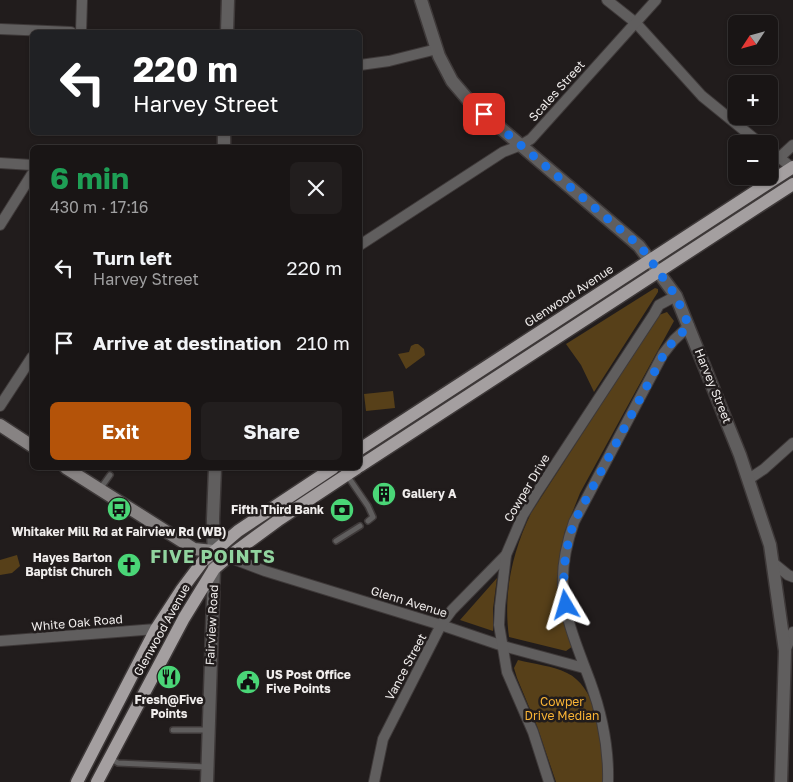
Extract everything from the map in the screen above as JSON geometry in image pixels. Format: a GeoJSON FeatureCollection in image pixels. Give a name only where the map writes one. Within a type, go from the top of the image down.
{"type":"FeatureCollection","features":[{"type":"Feature","properties":{"kind":"main road","name":"Glenwood Avenue"},"geometry":{"type":"LineString","coordinates":[[362,448],[792,168]]}},
{"type":"Feature","properties":{"kind":"main road","name":"Glenwood Avenue"},"geometry":{"type":"LineString","coordinates":[[362,463],[793,184]]}},
{"type":"Feature","properties":{"kind":"main road"},"geometry":{"type":"LineString","coordinates":[[0,426],[30,445]]}},
{"type":"Feature","properties":{"kind":"main road"},"geometry":{"type":"LineString","coordinates":[[69,470],[194,549],[214,551],[228,557]]}},
{"type":"Feature","properties":{"kind":"main road","name":"Glenwood Avenue"},"geometry":{"type":"LineString","coordinates":[[77,782],[156,629],[192,574],[214,551],[238,531],[330,470]]}},
{"type":"Feature","properties":{"kind":"main road","name":"Glenwood Avenue"},"geometry":{"type":"LineString","coordinates":[[97,782],[184,618],[214,569],[302,503],[351,470]]}},
{"type":"Feature","properties":{"kind":"street"},"geometry":{"type":"LineString","coordinates":[[81,30],[82,0]]}},
{"type":"Feature","properties":{"kind":"street"},"geometry":{"type":"LineString","coordinates":[[227,30],[228,0]]}},
{"type":"Feature","properties":{"kind":"street","name":"Harvey Street"},"geometry":{"type":"LineString","coordinates":[[421,0],[437,49],[452,81],[470,102],[639,246],[676,296],[749,479],[770,545],[785,651],[781,782]]}},
{"type":"Feature","properties":{"kind":"street"},"geometry":{"type":"LineString","coordinates":[[607,0],[636,23],[702,96],[750,135]]}},
{"type":"Feature","properties":{"kind":"street","name":"Scales Street"},"geometry":{"type":"LineString","coordinates":[[362,244],[502,152],[531,139],[656,0]]}},
{"type":"Feature","properties":{"kind":"street"},"geometry":{"type":"LineString","coordinates":[[0,29],[30,30]]}},
{"type":"Feature","properties":{"kind":"street"},"geometry":{"type":"LineString","coordinates":[[362,65],[389,61],[437,49]]}},
{"type":"Feature","properties":{"kind":"street"},"geometry":{"type":"LineString","coordinates":[[792,168],[780,157],[793,145]]}},
{"type":"Feature","properties":{"kind":"street"},"geometry":{"type":"LineString","coordinates":[[0,163],[30,165]]}},
{"type":"Feature","properties":{"kind":"street"},"geometry":{"type":"LineString","coordinates":[[0,225],[30,177]]}},
{"type":"Feature","properties":{"kind":"street","name":"Cowper Drive"},"geometry":{"type":"LineString","coordinates":[[549,782],[533,732],[507,672],[499,625],[506,555],[523,515],[659,305],[676,296]]}},
{"type":"Feature","properties":{"kind":"street"},"geometry":{"type":"LineString","coordinates":[[608,782],[609,758],[605,736],[569,619],[563,586],[568,541],[574,522],[664,354],[674,340],[689,326]]}},
{"type":"Feature","properties":{"kind":"street"},"geometry":{"type":"LineString","coordinates":[[0,406],[30,360]]}},
{"type":"Feature","properties":{"kind":"street"},"geometry":{"type":"LineString","coordinates":[[749,479],[764,469],[793,443]]}},
{"type":"Feature","properties":{"kind":"street","name":"Fairview Road"},"geometry":{"type":"LineString","coordinates":[[207,782],[214,569],[215,470]]}},
{"type":"Feature","properties":{"kind":"street","name":"Vance Street"},"geometry":{"type":"LineString","coordinates":[[374,782],[382,739],[441,625],[452,610],[506,555]]}},
{"type":"Feature","properties":{"kind":"street","name":"Glenn Avenue"},"geometry":{"type":"LineString","coordinates":[[228,557],[265,571],[503,646],[584,668]]}},
{"type":"Feature","properties":{"kind":"street"},"geometry":{"type":"LineString","coordinates":[[772,562],[793,577]]}},
{"type":"Feature","properties":{"kind":"street","name":"White Oak Road"},"geometry":{"type":"LineString","coordinates":[[0,641],[156,629]]}},
{"type":"Feature","properties":{"kind":"street"},"geometry":{"type":"LineString","coordinates":[[785,651],[793,632]]}},
{"type":"Feature","properties":{"kind":"lane"},"geometry":{"type":"LineString","coordinates":[[352,470],[373,517],[368,521]]}},
{"type":"Feature","properties":{"kind":"lane"},"geometry":{"type":"LineString","coordinates":[[100,489],[110,475]]}},
{"type":"Feature","properties":{"kind":"lane"},"geometry":{"type":"LineString","coordinates":[[336,542],[360,526]]}},
{"type":"Feature","properties":{"kind":"lane"},"geometry":{"type":"LineString","coordinates":[[173,730],[208,730]]}},
{"type":"Feature","properties":{"kind":"lane"},"geometry":{"type":"LineString","coordinates":[[110,758],[118,763],[207,768]]}},
{"type":"Feature","properties":{"kind":"green space"},"geometry":{"type":"Polygon","coordinates":[[[655,288],[658,289],[658,292],[594,392],[581,365],[566,344],[655,288]]]}},
{"type":"Feature","properties":{"kind":"green space"},"geometry":{"type":"Polygon","coordinates":[[[667,312],[674,321],[580,493],[565,531],[558,576],[573,646],[566,651],[509,637],[507,621],[508,589],[514,558],[531,513],[659,315],[667,312]]]}},
{"type":"Feature","properties":{"kind":"green space"},"geometry":{"type":"Polygon","coordinates":[[[415,344],[424,349],[425,355],[406,369],[398,354],[409,352],[411,346],[415,344]]]}},
{"type":"Feature","properties":{"kind":"green space"},"geometry":{"type":"Polygon","coordinates":[[[393,391],[395,408],[366,411],[364,394],[393,391]]]}},
{"type":"Feature","properties":{"kind":"green space"},"geometry":{"type":"Polygon","coordinates":[[[17,555],[20,566],[12,573],[0,575],[0,560],[17,555]]]}},
{"type":"Feature","properties":{"kind":"green space"},"geometry":{"type":"Polygon","coordinates":[[[497,578],[493,609],[493,631],[460,620],[497,578]]]}},
{"type":"Feature","properties":{"kind":"green space","name":"Cowper Drive Median"},"geometry":{"type":"Polygon","coordinates":[[[518,660],[567,673],[578,681],[587,692],[598,722],[604,782],[556,782],[537,726],[517,678],[514,668],[518,660]]]}},
{"type":"Feature","properties":{"kind":"place","name":"Gallery A"},"geometry":{"type":"Point","coordinates":[384,494]}},
{"type":"Feature","properties":{"kind":"place","name":"Whitaker Mill Rd at Fairview Rd (WB)"},"geometry":{"type":"Point","coordinates":[119,509]}},
{"type":"Feature","properties":{"kind":"place","name":"Fifth Third Bank"},"geometry":{"type":"Point","coordinates":[342,510]}},
{"type":"Feature","properties":{"kind":"place","name":"Hayes Barton Baptist Church"},"geometry":{"type":"Point","coordinates":[129,565]}},
{"type":"Feature","properties":{"kind":"place","name":"Fresh@Five Points"},"geometry":{"type":"Point","coordinates":[169,677]}},
{"type":"Feature","properties":{"kind":"place","name":"US Post Office Five Points"},"geometry":{"type":"Point","coordinates":[248,682]}},
{"type":"Feature","properties":{"kind":"district","name":"FIVE POINTS"},"geometry":{"type":"Point","coordinates":[213,557]}},
{"type":"Feature","properties":{"kind":"route"},"geometry":{"type":"LineString","coordinates":[[484,114],[641,247],[676,296],[689,326],[674,340],[664,354],[574,522],[564,561],[563,586],[566,605]]}}]}
